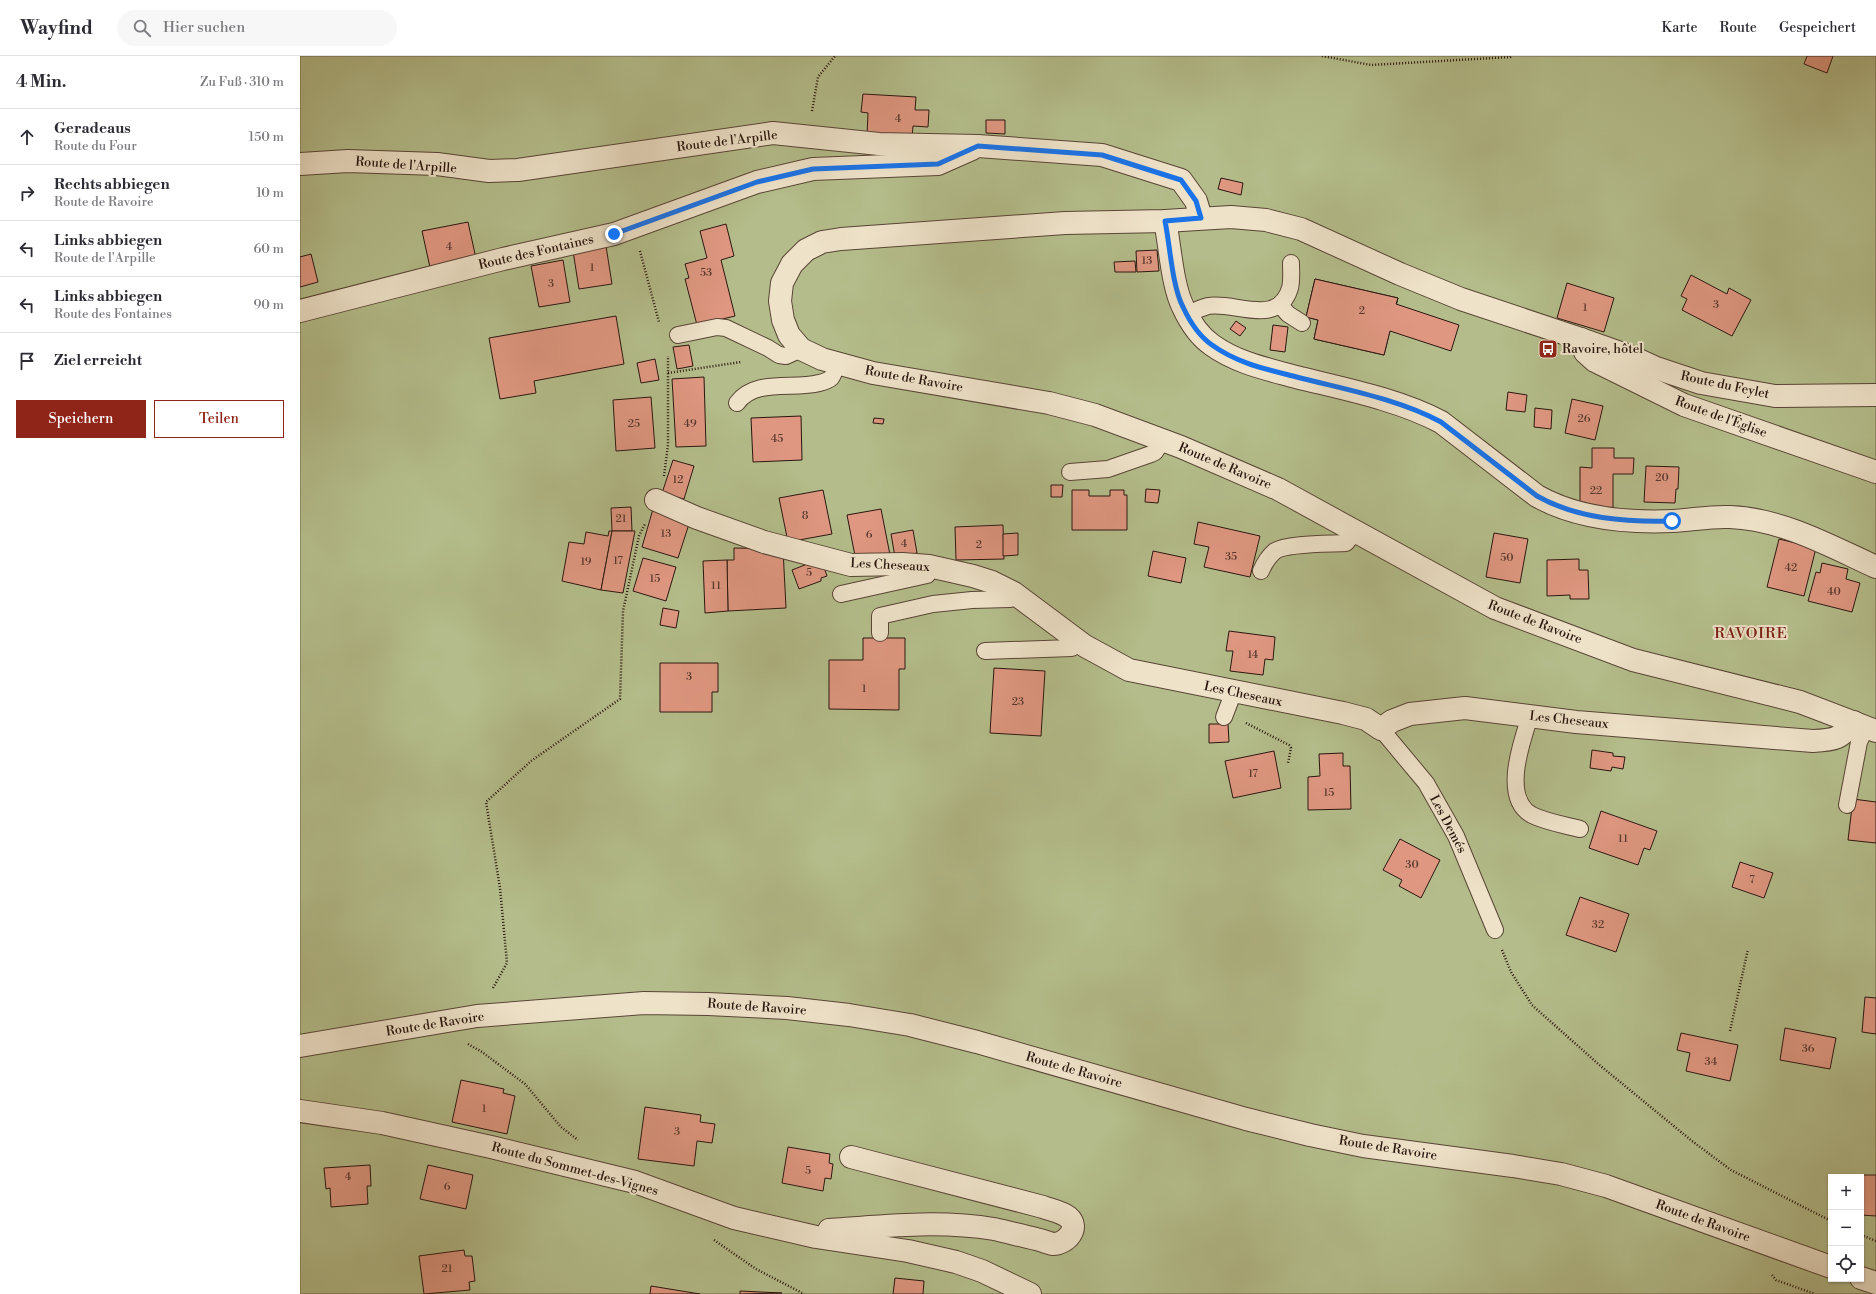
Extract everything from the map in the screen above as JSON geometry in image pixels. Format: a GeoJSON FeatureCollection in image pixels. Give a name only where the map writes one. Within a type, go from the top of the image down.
{"type":"FeatureCollection","features":[{"type":"Feature","properties":{"kind":"street","name":"Route de l'Arpille"},"geometry":{"type":"LineString","coordinates":[[300,164],[348,161],[437,164],[489,171],[518,170],[773,133],[879,144],[978,146],[1102,155],[1181,180],[1196,201],[1201,218]]}},
{"type":"Feature","properties":{"kind":"street","name":"Route des Fontaines"},"geometry":{"type":"LineString","coordinates":[[300,311],[503,259],[614,234],[757,182],[813,169],[938,164],[978,146]]}},
{"type":"Feature","properties":{"kind":"street","name":"Route de Ravoire"},"geometry":{"type":"LineString","coordinates":[[1581,339],[1461,299],[1400,274],[1301,229],[1266,220],[1231,217],[1165,221],[1065,223],[841,239],[822,242],[806,250],[792,264],[782,283],[780,301],[783,320],[788,335],[801,348],[822,359],[873,373],[1049,403],[1095,415],[1163,440],[1278,489],[1495,608],[1633,660],[1800,702],[1865,727]]}},
{"type":"Feature","properties":{"kind":"street"},"geometry":{"type":"LineString","coordinates":[[1165,221],[1177,292],[1193,324],[1211,344],[1248,365],[1371,397],[1424,414],[1441,422],[1537,496],[1552,504],[1579,514],[1640,522],[1731,517],[1761,521],[1802,533],[1876,567]]}},
{"type":"Feature","properties":{"kind":"street","name":"Route du Feylet"},"geometry":{"type":"LineString","coordinates":[[1581,339],[1632,357],[1656,368],[1701,383],[1775,396],[1876,395]]}},
{"type":"Feature","properties":{"kind":"street","name":"Route de l'Église"},"geometry":{"type":"LineString","coordinates":[[1581,339],[1585,352],[1595,361],[1684,405],[1876,472]]}},
{"type":"Feature","properties":{"kind":"street","name":"Les Cheseaux"},"geometry":{"type":"LineString","coordinates":[[656,500],[697,518],[764,542],[851,565],[902,564],[929,566],[992,582],[1014,593],[1078,641],[1128,670],[1366,719],[1381,729],[1392,721],[1410,714],[1465,708],[1576,722],[1813,741],[1828,740],[1865,727]]}},
{"type":"Feature","properties":{"kind":"street","name":"Route de Ravoire"},"geometry":{"type":"LineString","coordinates":[[300,1046],[477,1016],[644,1003],[708,1004],[788,1008],[849,1015],[910,1025],[977,1042],[1246,1119],[1310,1135],[1363,1146],[1513,1166],[1561,1174],[1606,1186],[1828,1266]]}},
{"type":"Feature","properties":{"kind":"street","name":"Route du Sommet-des-Vignes"},"geometry":{"type":"LineString","coordinates":[[300,1111],[382,1123],[634,1182],[734,1218],[816,1237],[908,1251],[956,1262],[982,1271],[1030,1294]]}},
{"type":"Feature","properties":{"kind":"street"},"geometry":{"type":"LineString","coordinates":[[816,1237],[822,1231],[902,1225],[938,1225],[993,1229],[1053,1244],[1065,1241],[1071,1235],[1073,1223],[1070,1218],[1064,1214],[1043,1207],[851,1157]]}},
{"type":"Feature","properties":{"kind":"street"},"geometry":{"type":"LineString","coordinates":[[1864,1279],[1876,1283]]}},
{"type":"Feature","properties":{"kind":"lane"},"geometry":{"type":"LineString","coordinates":[[1188,315],[1197,309],[1208,306],[1262,311],[1273,309],[1280,305],[1287,296],[1290,286],[1291,263]]}},
{"type":"Feature","properties":{"kind":"lane"},"geometry":{"type":"LineString","coordinates":[[1280,305],[1288,314],[1302,323]]}},
{"type":"Feature","properties":{"kind":"lane"},"geometry":{"type":"LineString","coordinates":[[678,335],[716,327],[726,328],[779,355],[786,356],[801,348]]}},
{"type":"Feature","properties":{"kind":"lane"},"geometry":{"type":"LineString","coordinates":[[737,403],[743,395],[753,389],[804,386],[826,381],[831,378],[837,364]]}},
{"type":"Feature","properties":{"kind":"lane"},"geometry":{"type":"LineString","coordinates":[[1070,472],[1108,469],[1151,454],[1163,440]]}},
{"type":"Feature","properties":{"kind":"lane"},"geometry":{"type":"LineString","coordinates":[[1261,571],[1270,557],[1281,548],[1291,546],[1346,543],[1355,532]]}},
{"type":"Feature","properties":{"kind":"lane"},"geometry":{"type":"LineString","coordinates":[[841,594],[927,575],[929,566]]}},
{"type":"Feature","properties":{"kind":"lane"},"geometry":{"type":"LineString","coordinates":[[880,633],[880,616],[933,604],[972,600],[1010,599],[1014,593]]}},
{"type":"Feature","properties":{"kind":"lane"},"geometry":{"type":"LineString","coordinates":[[985,651],[1072,648],[1078,641]]}},
{"type":"Feature","properties":{"kind":"lane"},"geometry":{"type":"LineString","coordinates":[[1224,717],[1240,693]]}},
{"type":"Feature","properties":{"kind":"lane"},"geometry":{"type":"LineString","coordinates":[[1530,716],[1521,745],[1516,769],[1516,786],[1523,806],[1531,814],[1580,829]]}},
{"type":"Feature","properties":{"kind":"lane"},"geometry":{"type":"LineString","coordinates":[[1847,805],[1859,742],[1865,727]]}},
{"type":"Feature","properties":{"kind":"lane","name":"Les Demés"},"geometry":{"type":"LineString","coordinates":[[1381,729],[1426,783],[1456,836],[1495,930]]}},
{"type":"Feature","properties":{"kind":"path"},"geometry":{"type":"LineString","coordinates":[[807,136],[818,77],[835,56]]}},
{"type":"Feature","properties":{"kind":"path"},"geometry":{"type":"LineString","coordinates":[[1322,56],[1371,65],[1511,56]]}},
{"type":"Feature","properties":{"kind":"path"},"geometry":{"type":"LineString","coordinates":[[634,227],[660,326]]}},
{"type":"Feature","properties":{"kind":"path"},"geometry":{"type":"LineString","coordinates":[[477,1016],[507,963],[500,888],[486,802],[531,761],[620,699],[623,611],[640,536],[656,500],[665,472],[668,445],[668,356],[666,349]]}},
{"type":"Feature","properties":{"kind":"path"},"geometry":{"type":"LineString","coordinates":[[668,373],[736,363],[766,356],[773,351]]}},
{"type":"Feature","properties":{"kind":"path"},"geometry":{"type":"LineString","coordinates":[[1240,693],[1241,719],[1244,722],[1289,745],[1291,748],[1288,763]]}},
{"type":"Feature","properties":{"kind":"path"},"geometry":{"type":"LineString","coordinates":[[1495,930],[1511,972],[1529,1000],[1556,1028],[1692,1141],[1731,1170],[1828,1219]]}},
{"type":"Feature","properties":{"kind":"path"},"geometry":{"type":"LineString","coordinates":[[1730,1031],[1748,949]]}},
{"type":"Feature","properties":{"kind":"path"},"geometry":{"type":"LineString","coordinates":[[1864,1236],[1876,1242]]}},
{"type":"Feature","properties":{"kind":"path"},"geometry":{"type":"LineString","coordinates":[[1770,1271],[1776,1280],[1815,1294]]}},
{"type":"Feature","properties":{"kind":"green space"},"geometry":{"type":"Polygon","coordinates":[[[300,56],[1876,56],[1876,1294],[300,1294],[300,56]]]}},
{"type":"Feature","properties":{"kind":"building"},"geometry":{"type":"Polygon","coordinates":[[[1807,56],[1833,56],[1827,73],[1804,64],[1807,56]]]}},
{"type":"Feature","properties":{"kind":"building"},"geometry":{"type":"Polygon","coordinates":[[[863,94],[916,97],[915,110],[929,110],[928,127],[913,126],[912,138],[867,136],[868,113],[861,112],[863,94]]]}},
{"type":"Feature","properties":{"kind":"building"},"geometry":{"type":"Polygon","coordinates":[[[986,120],[1005,120],[1005,134],[986,133],[986,120]]]}},
{"type":"Feature","properties":{"kind":"building"},"geometry":{"type":"Polygon","coordinates":[[[1221,178],[1243,183],[1241,195],[1218,189],[1221,178]]]}},
{"type":"Feature","properties":{"kind":"building"},"geometry":{"type":"Polygon","coordinates":[[[468,222],[477,263],[431,272],[422,231],[468,222]]]}},
{"type":"Feature","properties":{"kind":"building"},"geometry":{"type":"Polygon","coordinates":[[[726,224],[734,256],[721,260],[735,316],[697,325],[685,279],[689,278],[685,264],[707,258],[700,231],[726,224]]]}},
{"type":"Feature","properties":{"kind":"building"},"geometry":{"type":"Polygon","coordinates":[[[606,246],[612,284],[579,289],[573,251],[606,246]]]}},
{"type":"Feature","properties":{"kind":"building"},"geometry":{"type":"Polygon","coordinates":[[[1157,250],[1159,271],[1137,272],[1136,251],[1157,250]]]}},
{"type":"Feature","properties":{"kind":"building"},"geometry":{"type":"Polygon","coordinates":[[[311,254],[318,282],[300,287],[300,257],[311,254]]]}},
{"type":"Feature","properties":{"kind":"building"},"geometry":{"type":"Polygon","coordinates":[[[563,260],[570,302],[539,307],[531,266],[563,260]]]}},
{"type":"Feature","properties":{"kind":"building"},"geometry":{"type":"Polygon","coordinates":[[[1135,261],[1136,272],[1115,272],[1114,262],[1135,261]]]}},
{"type":"Feature","properties":{"kind":"building"},"geometry":{"type":"Polygon","coordinates":[[[1691,275],[1727,294],[1729,288],[1751,300],[1732,336],[1682,310],[1687,299],[1681,296],[1691,275]]]}},
{"type":"Feature","properties":{"kind":"building"},"geometry":{"type":"Polygon","coordinates":[[[1315,279],[1398,298],[1384,355],[1314,339],[1318,320],[1306,317],[1315,279]]]}},
{"type":"Feature","properties":{"kind":"building"},"geometry":{"type":"Polygon","coordinates":[[[1315,279],[1398,298],[1396,304],[1459,325],[1451,351],[1390,331],[1384,355],[1314,339],[1318,320],[1306,317],[1315,279]]]}},
{"type":"Feature","properties":{"kind":"building"},"geometry":{"type":"Polygon","coordinates":[[[1567,283],[1614,298],[1604,332],[1557,318],[1567,283]]]}},
{"type":"Feature","properties":{"kind":"building"},"geometry":{"type":"Polygon","coordinates":[[[616,316],[624,364],[534,381],[536,393],[500,399],[489,338],[616,316]]]}},
{"type":"Feature","properties":{"kind":"building"},"geometry":{"type":"Polygon","coordinates":[[[1236,321],[1246,328],[1240,336],[1230,329],[1236,321]]]}},
{"type":"Feature","properties":{"kind":"building"},"geometry":{"type":"Polygon","coordinates":[[[1273,325],[1288,327],[1285,352],[1270,350],[1273,325]]]}},
{"type":"Feature","properties":{"kind":"building"},"geometry":{"type":"Polygon","coordinates":[[[689,345],[693,366],[677,369],[673,347],[689,345]]]}},
{"type":"Feature","properties":{"kind":"building"},"geometry":{"type":"Polygon","coordinates":[[[655,359],[659,380],[641,383],[637,363],[655,359]]]}},
{"type":"Feature","properties":{"kind":"building"},"geometry":{"type":"Polygon","coordinates":[[[704,377],[706,446],[676,447],[672,379],[704,377]]]}},
{"type":"Feature","properties":{"kind":"building"},"geometry":{"type":"Polygon","coordinates":[[[1508,392],[1527,395],[1525,412],[1506,410],[1508,392]]]}},
{"type":"Feature","properties":{"kind":"building"},"geometry":{"type":"Polygon","coordinates":[[[651,397],[655,448],[616,451],[613,400],[651,397]]]}},
{"type":"Feature","properties":{"kind":"building"},"geometry":{"type":"Polygon","coordinates":[[[1572,399],[1603,406],[1595,440],[1565,433],[1572,399]]]}},
{"type":"Feature","properties":{"kind":"building"},"geometry":{"type":"Polygon","coordinates":[[[1535,408],[1552,410],[1551,429],[1534,427],[1535,408]]]}},
{"type":"Feature","properties":{"kind":"building"},"geometry":{"type":"Polygon","coordinates":[[[801,416],[802,460],[753,462],[751,418],[801,416]]]}},
{"type":"Feature","properties":{"kind":"building"},"geometry":{"type":"Polygon","coordinates":[[[874,418],[884,419],[883,424],[873,423],[874,418]]]}},
{"type":"Feature","properties":{"kind":"building"},"geometry":{"type":"Polygon","coordinates":[[[1592,448],[1614,448],[1614,458],[1634,458],[1633,474],[1613,474],[1613,509],[1580,508],[1580,467],[1592,468],[1592,448]]]}},
{"type":"Feature","properties":{"kind":"building"},"geometry":{"type":"Polygon","coordinates":[[[673,460],[694,466],[684,499],[662,493],[673,460]]]}},
{"type":"Feature","properties":{"kind":"building"},"geometry":{"type":"Polygon","coordinates":[[[1646,466],[1679,467],[1678,489],[1676,489],[1675,503],[1644,502],[1646,466]]]}},
{"type":"Feature","properties":{"kind":"building"},"geometry":{"type":"Polygon","coordinates":[[[1051,485],[1063,485],[1062,497],[1051,497],[1051,485]]]}},
{"type":"Feature","properties":{"kind":"building"},"geometry":{"type":"Polygon","coordinates":[[[1146,489],[1160,490],[1158,503],[1145,502],[1146,489]]]}},
{"type":"Feature","properties":{"kind":"building"},"geometry":{"type":"Polygon","coordinates":[[[823,490],[832,534],[788,542],[779,498],[823,490]]]}},
{"type":"Feature","properties":{"kind":"building"},"geometry":{"type":"Polygon","coordinates":[[[1072,490],[1089,490],[1089,496],[1110,496],[1110,490],[1124,490],[1124,495],[1127,495],[1127,530],[1072,530],[1072,490]]]}},
{"type":"Feature","properties":{"kind":"building"},"geometry":{"type":"Polygon","coordinates":[[[631,507],[632,531],[612,531],[611,508],[631,507]]]}},
{"type":"Feature","properties":{"kind":"building"},"geometry":{"type":"Polygon","coordinates":[[[653,509],[690,521],[678,558],[642,547],[653,509]]]}},
{"type":"Feature","properties":{"kind":"building"},"geometry":{"type":"Polygon","coordinates":[[[881,509],[890,555],[856,561],[847,515],[881,509]]]}},
{"type":"Feature","properties":{"kind":"building"},"geometry":{"type":"Polygon","coordinates":[[[1198,522],[1260,536],[1250,577],[1204,567],[1209,547],[1194,544],[1198,522]]]}},
{"type":"Feature","properties":{"kind":"building"},"geometry":{"type":"Polygon","coordinates":[[[1003,525],[1004,559],[956,560],[955,527],[1003,525]]]}},
{"type":"Feature","properties":{"kind":"building"},"geometry":{"type":"Polygon","coordinates":[[[913,530],[917,553],[895,557],[891,534],[913,530]]]}},
{"type":"Feature","properties":{"kind":"building"},"geometry":{"type":"Polygon","coordinates":[[[609,531],[612,531],[601,590],[562,581],[569,542],[584,544],[586,532],[608,536],[609,531]]]}},
{"type":"Feature","properties":{"kind":"building"},"geometry":{"type":"Polygon","coordinates":[[[612,531],[635,531],[623,593],[601,590],[612,531]]]}},
{"type":"Feature","properties":{"kind":"building"},"geometry":{"type":"Polygon","coordinates":[[[1018,533],[1018,555],[1003,556],[1003,534],[1018,533]]]}},
{"type":"Feature","properties":{"kind":"building"},"geometry":{"type":"Polygon","coordinates":[[[1494,533],[1528,539],[1520,583],[1486,577],[1494,533]]]}},
{"type":"Feature","properties":{"kind":"building"},"geometry":{"type":"Polygon","coordinates":[[[1779,539],[1816,548],[1804,596],[1767,587],[1779,539]]]}},
{"type":"Feature","properties":{"kind":"building"},"geometry":{"type":"Polygon","coordinates":[[[734,548],[783,549],[786,608],[728,611],[727,560],[734,560],[734,548]]]}},
{"type":"Feature","properties":{"kind":"building"},"geometry":{"type":"Polygon","coordinates":[[[1153,551],[1186,558],[1181,583],[1148,576],[1153,551]]]}},
{"type":"Feature","properties":{"kind":"building"},"geometry":{"type":"Polygon","coordinates":[[[643,558],[676,567],[666,601],[633,591],[643,558]]]}},
{"type":"Feature","properties":{"kind":"building"},"geometry":{"type":"Polygon","coordinates":[[[1579,559],[1579,570],[1588,570],[1589,599],[1570,599],[1570,595],[1547,596],[1547,560],[1579,559]]]}},
{"type":"Feature","properties":{"kind":"building"},"geometry":{"type":"Polygon","coordinates":[[[727,560],[728,611],[705,613],[703,561],[727,560]]]}},
{"type":"Feature","properties":{"kind":"building"},"geometry":{"type":"Polygon","coordinates":[[[815,561],[822,562],[827,576],[821,578],[821,581],[799,589],[792,570],[815,561]]]}},
{"type":"Feature","properties":{"kind":"building"},"geometry":{"type":"Polygon","coordinates":[[[1822,563],[1848,569],[1846,579],[1860,583],[1852,612],[1808,601],[1816,572],[1820,573],[1822,563]]]}},
{"type":"Feature","properties":{"kind":"building"},"geometry":{"type":"Polygon","coordinates":[[[663,608],[679,611],[676,628],[660,625],[663,608]]]}},
{"type":"Feature","properties":{"kind":"building"},"geometry":{"type":"Polygon","coordinates":[[[1229,631],[1275,637],[1273,660],[1265,659],[1263,675],[1230,671],[1233,651],[1226,651],[1229,631]]]}},
{"type":"Feature","properties":{"kind":"building"},"geometry":{"type":"Polygon","coordinates":[[[863,638],[905,638],[905,669],[899,669],[899,710],[829,709],[829,660],[863,660],[863,638]]]}},
{"type":"Feature","properties":{"kind":"building"},"geometry":{"type":"Polygon","coordinates":[[[660,663],[718,663],[718,692],[712,692],[712,712],[660,712],[660,663]]]}},
{"type":"Feature","properties":{"kind":"building"},"geometry":{"type":"Polygon","coordinates":[[[994,668],[1045,671],[1041,736],[990,733],[994,668]]]}},
{"type":"Feature","properties":{"kind":"building"},"geometry":{"type":"Polygon","coordinates":[[[1209,724],[1228,724],[1229,742],[1209,743],[1209,724]]]}},
{"type":"Feature","properties":{"kind":"building"},"geometry":{"type":"Polygon","coordinates":[[[1592,750],[1613,753],[1613,756],[1625,757],[1623,769],[1612,767],[1611,771],[1590,768],[1592,750]]]}},
{"type":"Feature","properties":{"kind":"building"},"geometry":{"type":"Polygon","coordinates":[[[1274,751],[1281,788],[1233,798],[1225,761],[1274,751]]]}},
{"type":"Feature","properties":{"kind":"building"},"geometry":{"type":"Polygon","coordinates":[[[1343,753],[1343,766],[1350,766],[1351,809],[1308,810],[1308,777],[1320,776],[1319,754],[1343,753]]]}},
{"type":"Feature","properties":{"kind":"building"},"geometry":{"type":"Polygon","coordinates":[[[1853,799],[1876,802],[1876,843],[1848,840],[1853,799]]]}},
{"type":"Feature","properties":{"kind":"building"},"geometry":{"type":"Polygon","coordinates":[[[1601,811],[1657,831],[1650,850],[1644,848],[1638,865],[1589,848],[1601,811]]]}},
{"type":"Feature","properties":{"kind":"building"},"geometry":{"type":"Polygon","coordinates":[[[1400,839],[1440,860],[1421,898],[1399,886],[1402,880],[1383,870],[1400,839]]]}},
{"type":"Feature","properties":{"kind":"building"},"geometry":{"type":"Polygon","coordinates":[[[1740,862],[1773,873],[1764,898],[1732,887],[1740,862]]]}},
{"type":"Feature","properties":{"kind":"building"},"geometry":{"type":"Polygon","coordinates":[[[1580,897],[1629,914],[1616,952],[1566,935],[1580,897]]]}},
{"type":"Feature","properties":{"kind":"building"},"geometry":{"type":"Polygon","coordinates":[[[1865,997],[1876,998],[1876,1034],[1862,1032],[1865,997]]]}},
{"type":"Feature","properties":{"kind":"building"},"geometry":{"type":"Polygon","coordinates":[[[1785,1028],[1836,1038],[1830,1069],[1780,1060],[1785,1028]]]}},
{"type":"Feature","properties":{"kind":"building"},"geometry":{"type":"Polygon","coordinates":[[[1681,1033],[1738,1045],[1730,1081],[1686,1071],[1690,1053],[1677,1050],[1681,1033]]]}},
{"type":"Feature","properties":{"kind":"building"},"geometry":{"type":"Polygon","coordinates":[[[461,1080],[504,1089],[503,1093],[515,1096],[507,1134],[452,1122],[461,1080]]]}},
{"type":"Feature","properties":{"kind":"building"},"geometry":{"type":"Polygon","coordinates":[[[645,1107],[701,1115],[700,1122],[715,1124],[712,1143],[697,1141],[694,1166],[638,1159],[645,1107]]]}},
{"type":"Feature","properties":{"kind":"building"},"geometry":{"type":"Polygon","coordinates":[[[788,1147],[830,1154],[829,1163],[833,1164],[831,1179],[825,1178],[823,1191],[782,1183],[788,1147]]]}},
{"type":"Feature","properties":{"kind":"building"},"geometry":{"type":"Polygon","coordinates":[[[370,1165],[371,1186],[367,1186],[368,1204],[331,1207],[330,1188],[326,1189],[324,1168],[370,1165]]]}},
{"type":"Feature","properties":{"kind":"building"},"geometry":{"type":"Polygon","coordinates":[[[428,1165],[473,1175],[466,1209],[420,1199],[428,1165]]]}},
{"type":"Feature","properties":{"kind":"building"},"geometry":{"type":"Polygon","coordinates":[[[1864,1175],[1876,1175],[1876,1216],[1864,1215],[1864,1175]]]}},
{"type":"Feature","properties":{"kind":"building"},"geometry":{"type":"Polygon","coordinates":[[[464,1250],[465,1256],[472,1256],[475,1281],[469,1282],[470,1290],[424,1294],[419,1256],[464,1250]]]}},
{"type":"Feature","properties":{"kind":"building"},"geometry":{"type":"Polygon","coordinates":[[[895,1278],[924,1281],[923,1294],[893,1294],[895,1278]]]}},
{"type":"Feature","properties":{"kind":"building"},"geometry":{"type":"Polygon","coordinates":[[[651,1286],[700,1294],[650,1294],[651,1286]]]}},
{"type":"Feature","properties":{"kind":"building"},"geometry":{"type":"Polygon","coordinates":[[[740,1291],[782,1293],[740,1294],[740,1291]]]}},
{"type":"Feature","properties":{"kind":"place","name":"Ravoire, hôtel"},"geometry":{"type":"Point","coordinates":[1548,349]}},
{"type":"Feature","properties":{"kind":"district","name":"RAVOIRE"},"geometry":{"type":"Point","coordinates":[1751,633]}},
{"type":"Feature","properties":{"kind":"route"},"geometry":{"type":"LineString","coordinates":[[614,234],[757,182],[813,169],[938,164],[978,146],[1102,155],[1181,180],[1196,201],[1201,218],[1165,221],[1177,292],[1183,307],[1193,324],[1211,344],[1248,365],[1371,397],[1424,414],[1441,422],[1507,474],[1537,496],[1552,504],[1579,514],[1640,522],[1672,521]]}}]}
